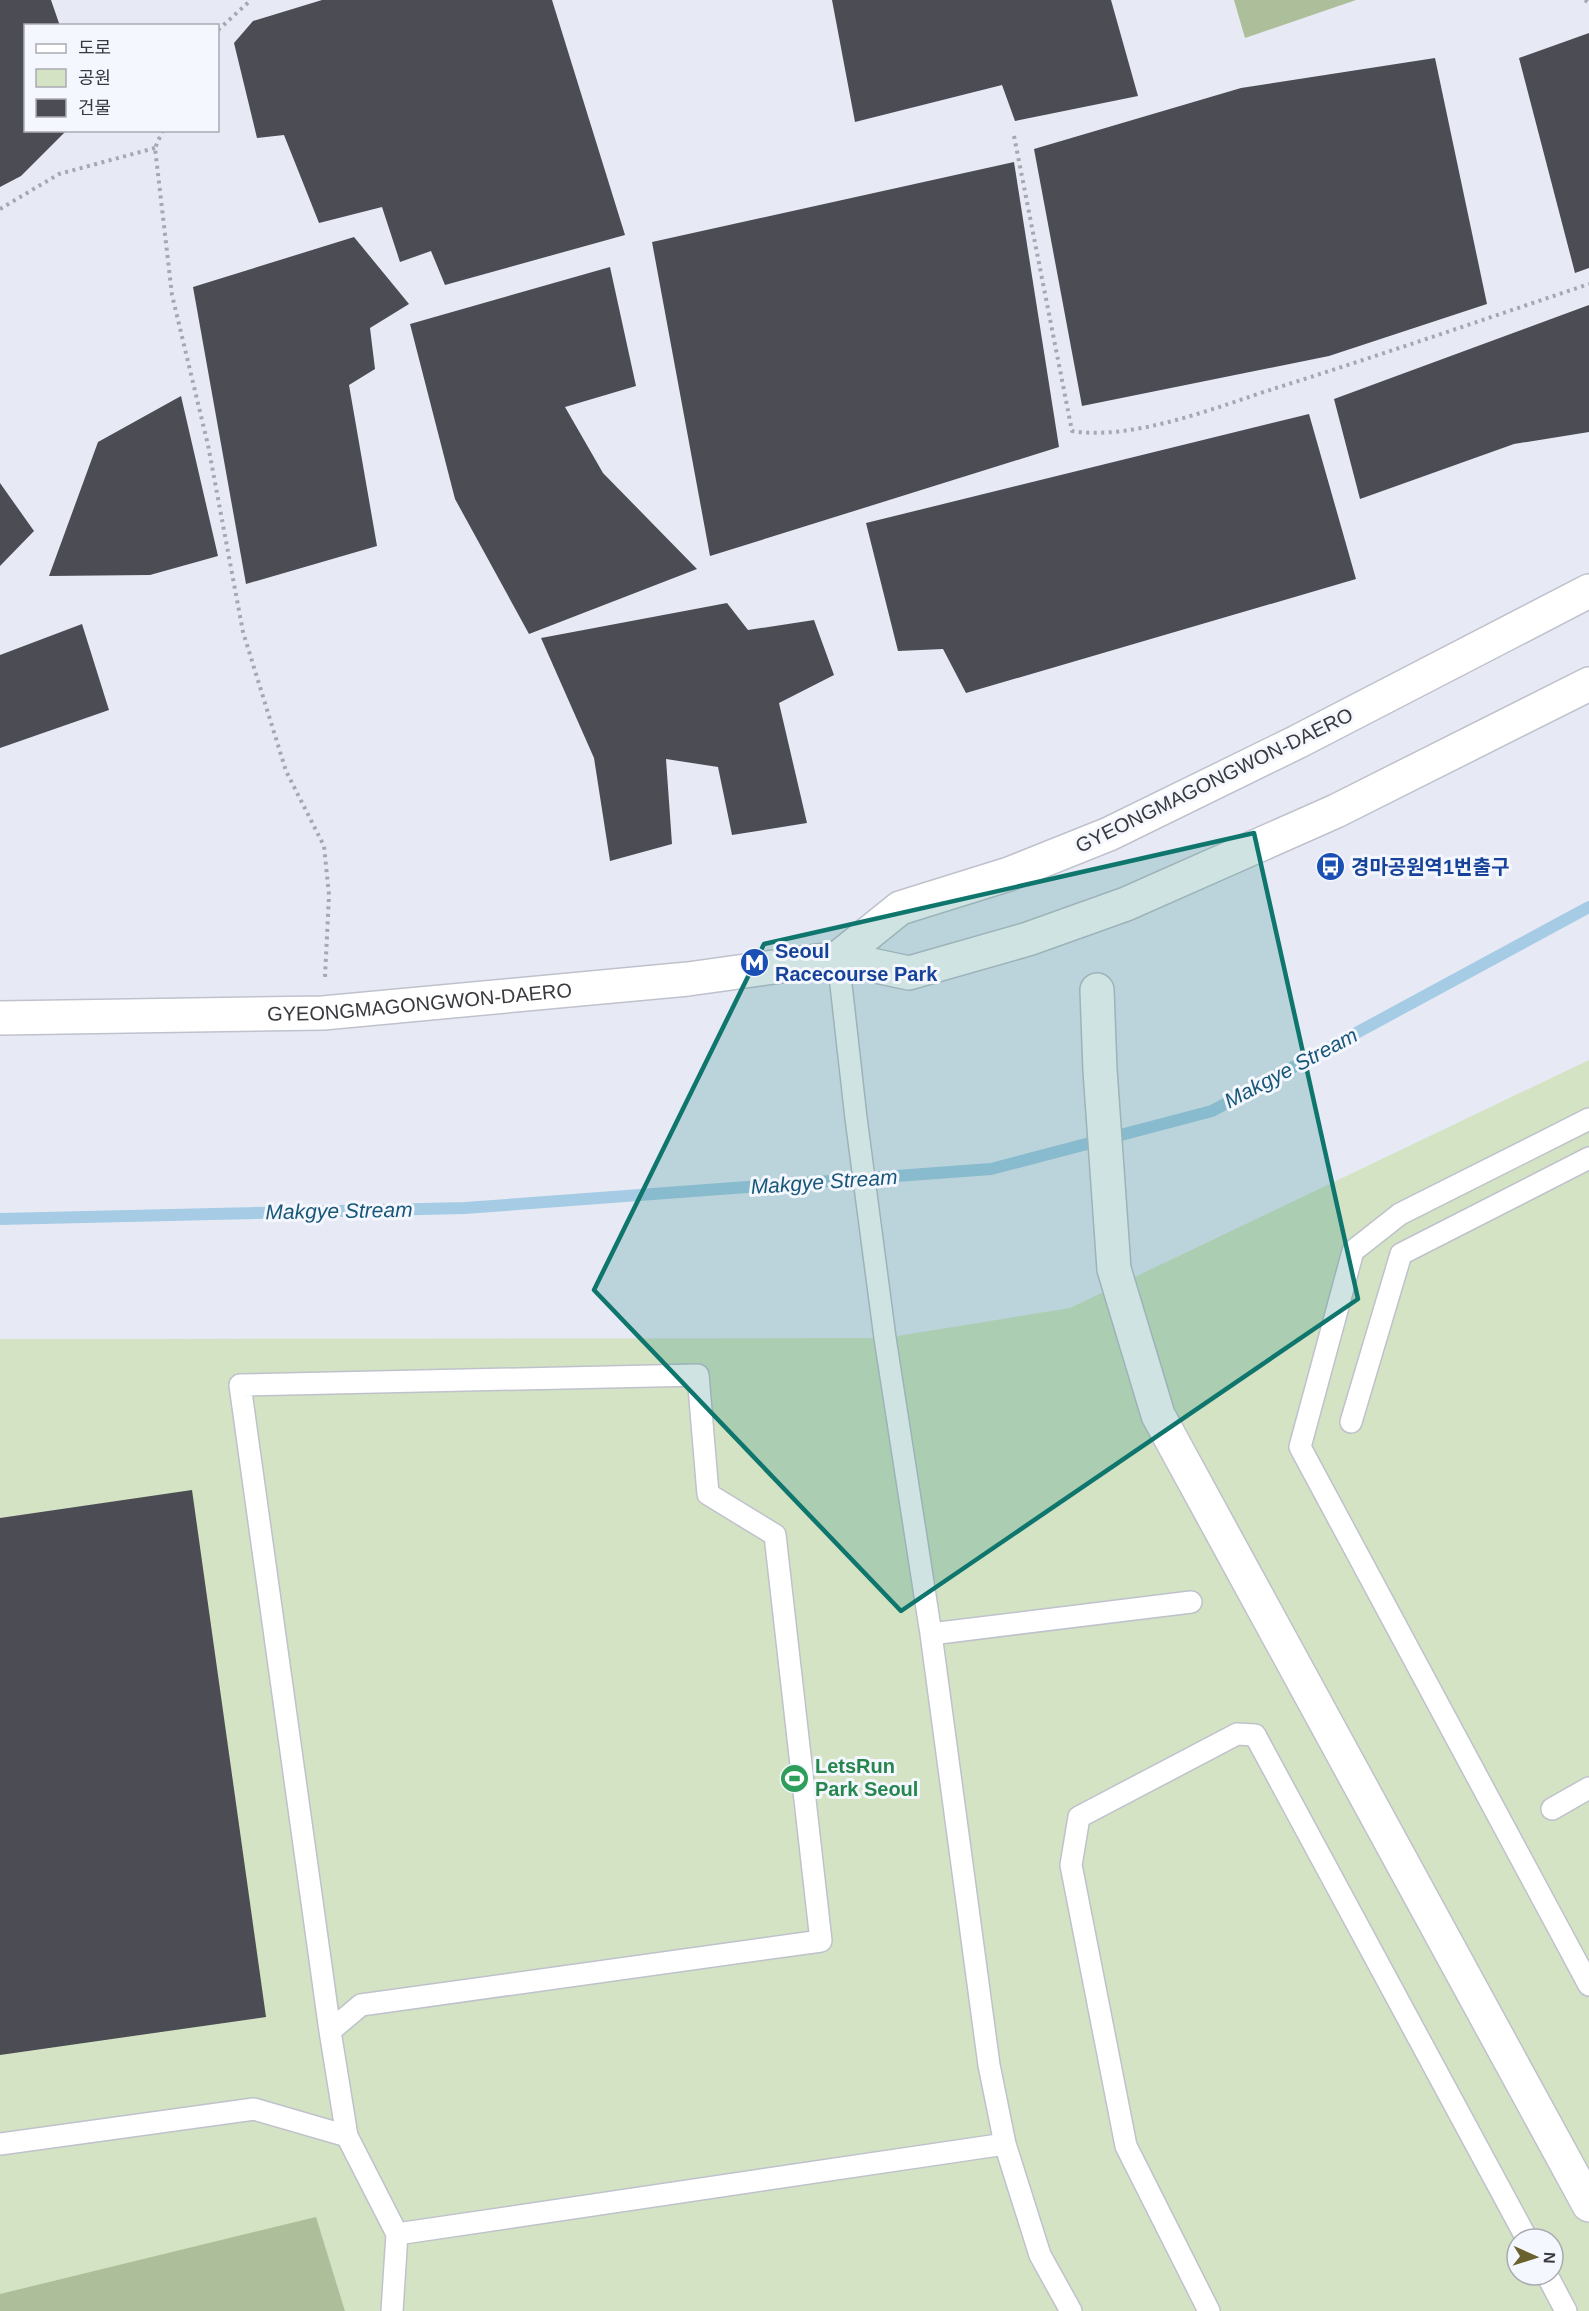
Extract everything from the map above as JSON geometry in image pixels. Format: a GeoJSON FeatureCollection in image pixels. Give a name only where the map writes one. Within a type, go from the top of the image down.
{"type":"FeatureCollection","features":[{"type":"Feature","properties":{"kind":"street","name":"GYEONGMAGONGWON-DAERO"},"geometry":{"type":"LineString","coordinates":[[838,958],[900,908],[1009,874],[1109,834],[1297,742],[1589,591]]}},
{"type":"Feature","properties":{"kind":"street","name":"GYEONGMAGONGWON-DAERO"},"geometry":{"type":"LineString","coordinates":[[0,1018],[323,1013],[688,979],[838,958],[909,974],[1028,939],[1126,904],[1336,811],[1589,684]]}},
{"type":"Feature","properties":{"kind":"street"},"geometry":{"type":"LineString","coordinates":[[1097,990],[1100,1070],[1114,1269],[1158,1415],[1589,2205]]}},
{"type":"Feature","properties":{"kind":"lane"},"geometry":{"type":"LineString","coordinates":[[838,958],[885,1338],[931,1634],[989,2065],[1005,2144],[1040,2255],[1071,2311]]}},
{"type":"Feature","properties":{"kind":"lane"},"geometry":{"type":"LineString","coordinates":[[1589,1119],[1400,1214],[1353,1251],[1300,1447],[1560,1927],[1589,1985]]}},
{"type":"Feature","properties":{"kind":"lane"},"geometry":{"type":"LineString","coordinates":[[1351,1422],[1401,1254],[1589,1158]]}},
{"type":"Feature","properties":{"kind":"lane"},"geometry":{"type":"LineString","coordinates":[[330,2031],[361,2006],[821,1941],[774,1535],[708,1494],[698,1376],[240,1385],[330,2031],[347,2136],[397,2234],[392,2311]]}},
{"type":"Feature","properties":{"kind":"lane"},"geometry":{"type":"LineString","coordinates":[[931,1634],[1191,1602]]}},
{"type":"Feature","properties":{"kind":"lane"},"geometry":{"type":"LineString","coordinates":[[1209,2311],[1126,2146],[1071,1865],[1079,1817],[1237,1734],[1255,1735],[1521,2227]]}},
{"type":"Feature","properties":{"kind":"lane"},"geometry":{"type":"LineString","coordinates":[[1552,1809],[1589,1788]]}},
{"type":"Feature","properties":{"kind":"lane"},"geometry":{"type":"LineString","coordinates":[[0,2144],[254,2109],[347,2136]]}},
{"type":"Feature","properties":{"kind":"lane"},"geometry":{"type":"LineString","coordinates":[[397,2234],[1005,2144]]}},
{"type":"Feature","properties":{"kind":"lane"},"geometry":{"type":"LineString","coordinates":[[1553,2287],[1566,2311]]}},
{"type":"Feature","properties":{"kind":"path"},"geometry":{"type":"LineString","coordinates":[[219,29],[251,0]]}},
{"type":"Feature","properties":{"kind":"path"},"geometry":{"type":"LineString","coordinates":[[1585,0],[1589,3]]}},
{"type":"Feature","properties":{"kind":"path"},"geometry":{"type":"LineString","coordinates":[[162,132],[155,148],[172,296],[208,446],[243,632],[285,771],[324,846],[329,895],[323,1013]]}},
{"type":"Feature","properties":{"kind":"path"},"geometry":{"type":"LineString","coordinates":[[1014,136],[1072,431],[1095,434],[1176,420],[1589,284]]}},
{"type":"Feature","properties":{"kind":"path"},"geometry":{"type":"LineString","coordinates":[[0,209],[59,174],[155,148]]}},
{"type":"Feature","properties":{"kind":"highlighted area"},"geometry":{"type":"Polygon","coordinates":[[[1254,833],[1358,1299],[901,1611],[594,1290],[764,944],[1254,833]]]}},
{"type":"Feature","properties":{"kind":"green space"},"geometry":{"type":"Polygon","coordinates":[[[1234,0],[1356,0],[1245,38],[1234,0]]]}},
{"type":"Feature","properties":{"kind":"green space","name":"LetsRun Park Seoul"},"geometry":{"type":"Polygon","coordinates":[[[1589,1060],[1589,2311],[345,2311],[316,2218],[0,2298],[0,1339],[885,1338],[1070,1308],[1589,1060]]]}},
{"type":"Feature","properties":{"kind":"green space"},"geometry":{"type":"Polygon","coordinates":[[[316,2217],[345,2311],[0,2311],[0,2294],[316,2217]]]}},
{"type":"Feature","properties":{"kind":"building"},"geometry":{"type":"Polygon","coordinates":[[[0,0],[51,0],[59,24],[24,24],[24,132],[65,132],[21,176],[0,187],[0,0]]]}},
{"type":"Feature","properties":{"kind":"building"},"geometry":{"type":"Polygon","coordinates":[[[322,0],[552,0],[625,235],[445,285],[431,251],[400,262],[382,207],[319,223],[284,135],[257,138],[234,43],[253,21],[322,0]]]}},
{"type":"Feature","properties":{"kind":"building"},"geometry":{"type":"Polygon","coordinates":[[[832,0],[1111,0],[1138,96],[1015,121],[1002,85],[855,122],[832,0]]]}},
{"type":"Feature","properties":{"kind":"building"},"geometry":{"type":"Polygon","coordinates":[[[1589,33],[1589,268],[1575,273],[1519,58],[1589,33]]]}},
{"type":"Feature","properties":{"kind":"building"},"geometry":{"type":"Polygon","coordinates":[[[1435,58],[1487,304],[1329,356],[1082,406],[1034,149],[1241,88],[1435,58]]]}},
{"type":"Feature","properties":{"kind":"building"},"geometry":{"type":"Polygon","coordinates":[[[1014,162],[1059,447],[710,556],[652,242],[1014,162]]]}},
{"type":"Feature","properties":{"kind":"building"},"geometry":{"type":"Polygon","coordinates":[[[354,237],[409,304],[370,328],[375,369],[349,385],[377,546],[246,584],[193,287],[354,237]]]}},
{"type":"Feature","properties":{"kind":"building"},"geometry":{"type":"Polygon","coordinates":[[[610,267],[636,386],[565,407],[603,473],[697,569],[529,634],[455,499],[410,324],[610,267]]]}},
{"type":"Feature","properties":{"kind":"building"},"geometry":{"type":"Polygon","coordinates":[[[1589,305],[1589,432],[1514,444],[1360,499],[1334,399],[1589,305]]]}},
{"type":"Feature","properties":{"kind":"building"},"geometry":{"type":"Polygon","coordinates":[[[181,396],[218,556],[150,575],[49,576],[98,442],[181,396]]]}},
{"type":"Feature","properties":{"kind":"building"},"geometry":{"type":"Polygon","coordinates":[[[1309,414],[1356,579],[966,693],[943,649],[898,651],[866,523],[1309,414]]]}},
{"type":"Feature","properties":{"kind":"building"},"geometry":{"type":"Polygon","coordinates":[[[0,483],[34,531],[0,566],[0,483]]]}},
{"type":"Feature","properties":{"kind":"building"},"geometry":{"type":"Polygon","coordinates":[[[727,603],[748,630],[814,620],[834,675],[779,703],[807,823],[732,835],[718,767],[666,759],[672,844],[610,861],[594,758],[541,638],[727,603]]]}},
{"type":"Feature","properties":{"kind":"building"},"geometry":{"type":"Polygon","coordinates":[[[82,624],[109,710],[0,748],[0,655],[82,624]]]}},
{"type":"Feature","properties":{"kind":"building"},"geometry":{"type":"Polygon","coordinates":[[[192,1490],[266,2017],[0,2055],[0,1518],[192,1490]]]}},
{"type":"Feature","properties":{"kind":"waterway","name":"Makgye Stream"},"geometry":{"type":"LineString","coordinates":[[0,1219],[465,1208],[991,1169],[1212,1111],[1589,907]]}},
{"type":"Feature","properties":{"kind":"place","name":"경마공원역1번출구"},"geometry":{"type":"Point","coordinates":[1330,867]}},
{"type":"Feature","properties":{"kind":"place","name":"Seoul Racecourse Park"},"geometry":{"type":"Point","coordinates":[754,962]}},
{"type":"Feature","properties":{"kind":"place","name":"LetsRun Park Seoul"},"geometry":{"type":"Point","coordinates":[794,1778]}}]}
